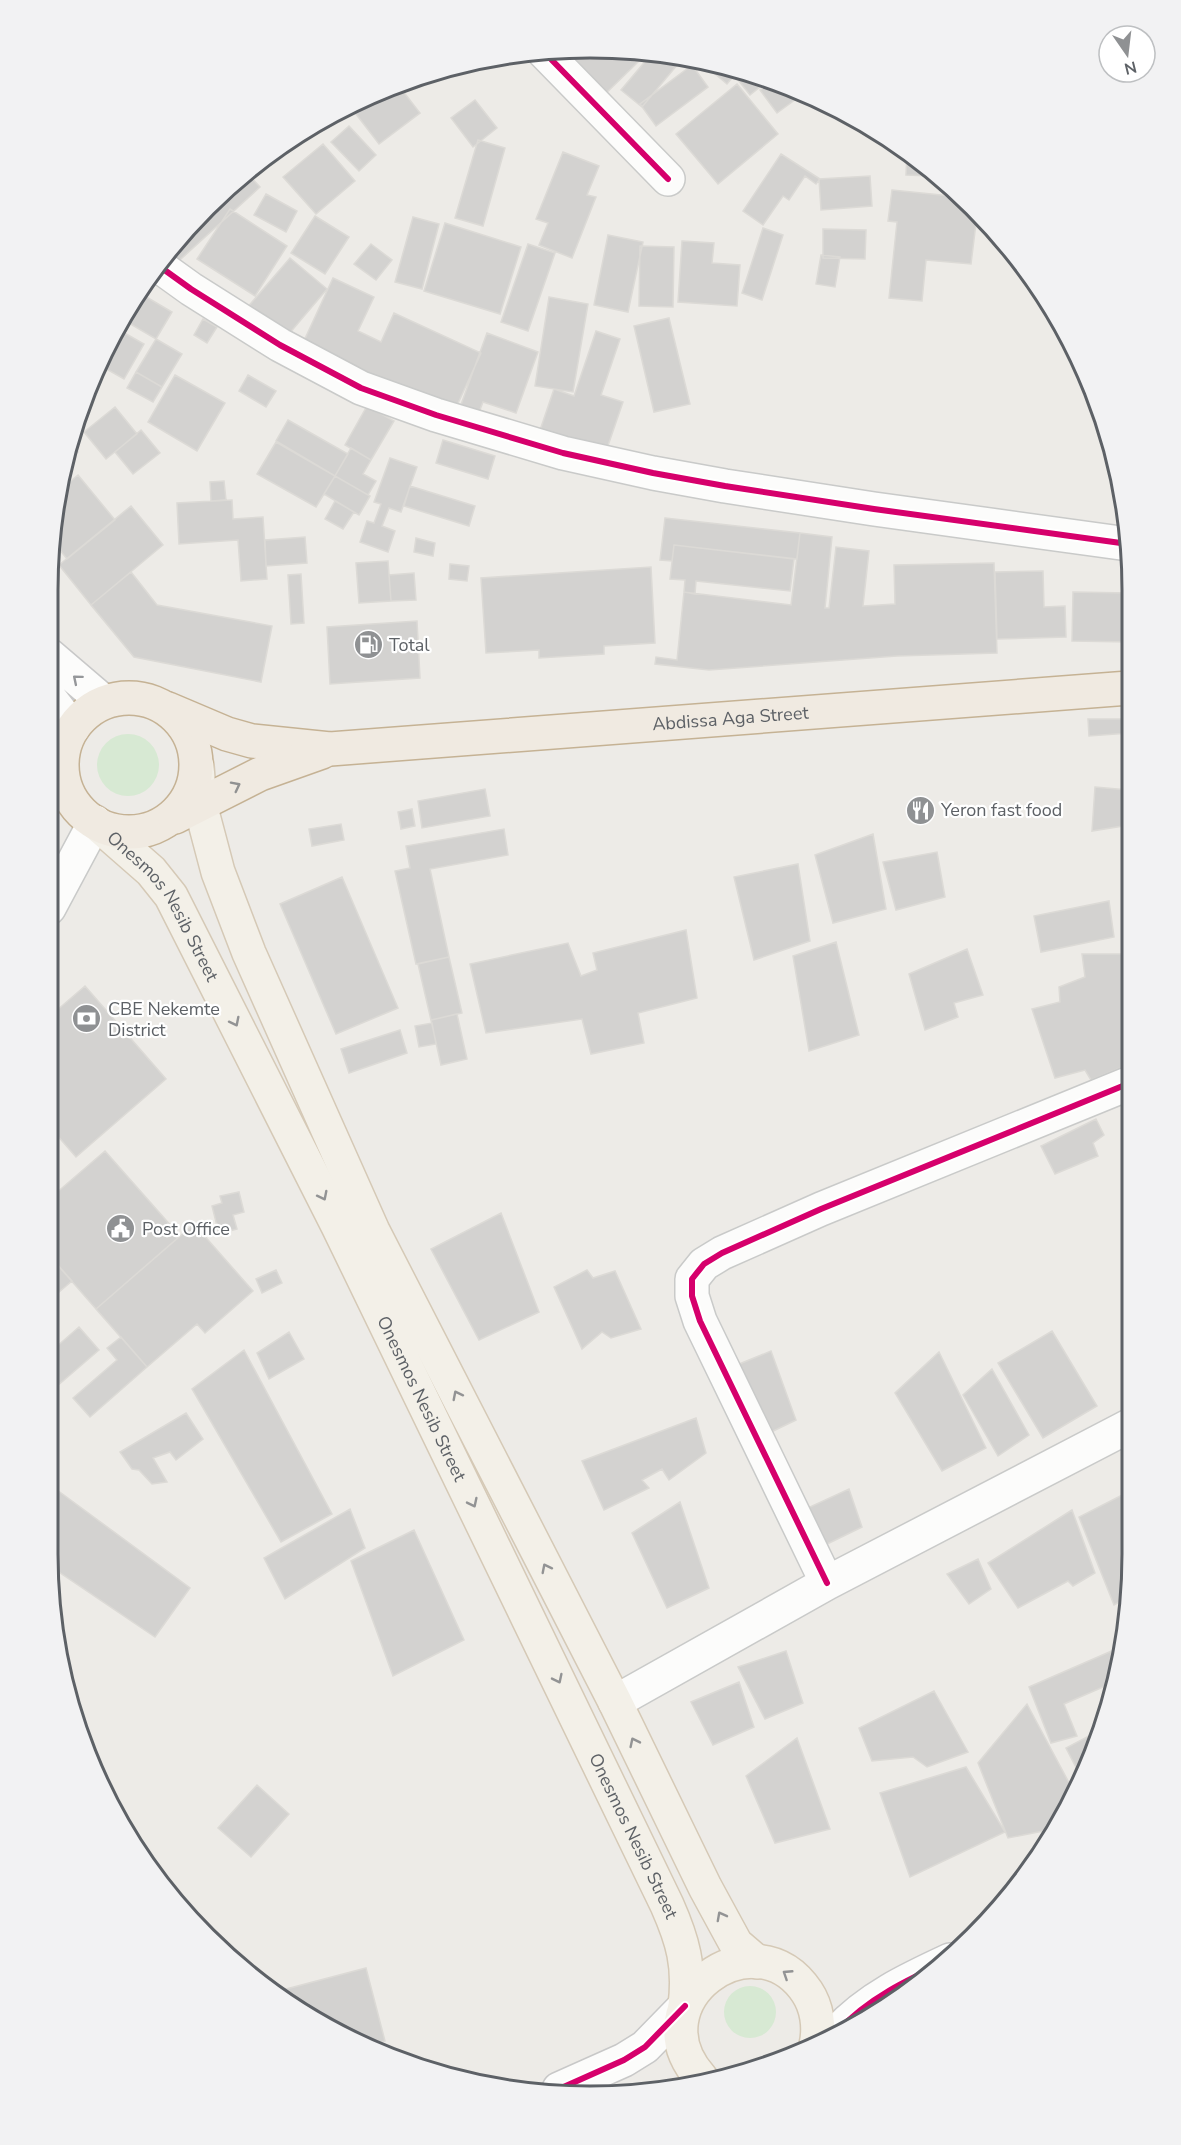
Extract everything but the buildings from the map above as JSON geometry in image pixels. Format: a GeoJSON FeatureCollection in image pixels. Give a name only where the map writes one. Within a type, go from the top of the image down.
{"type":"FeatureCollection","features":[{"type":"Feature","properties":{"kind":"highway","name":"Abdissa Aga Street"},"geometry":{"type":"LineString","coordinates":[[330,749],[1122,689]]}},
{"type":"Feature","properties":{"kind":"highway"},"geometry":{"type":"LineString","coordinates":[[124,697],[147,700],[227,734],[252,741],[330,749],[260,774],[165,822],[148,829],[130,832],[113,830],[83,814],[72,802],[62,771],[63,737],[87,712],[104,702],[124,697]]}},
{"type":"Feature","properties":{"kind":"highway"},"geometry":{"type":"LineString","coordinates":[[165,822],[179,811],[189,796],[194,787],[197,766],[194,744],[184,725],[168,709]]}},
{"type":"Feature","properties":{"kind":"highway"},"geometry":{"type":"LineString","coordinates":[[58,816],[95,822]]}},
{"type":"Feature","properties":{"kind":"main road","name":"Onesmos Nesib Street"},"geometry":{"type":"LineString","coordinates":[[197,766],[200,804],[218,872],[249,953],[373,1231],[615,1702],[705,1887],[736,1944],[757,1962]]}},
{"type":"Feature","properties":{"kind":"main road","name":"Onesmos Nesib Street"},"geometry":{"type":"LineString","coordinates":[[95,822],[151,871],[171,896],[338,1226],[667,1905],[680,1935],[686,1961],[688,1980],[681,2025],[683,2046],[690,2064],[699,2075]]}},
{"type":"Feature","properties":{"kind":"main road"},"geometry":{"type":"LineString","coordinates":[[264,1078],[300,1064]]}},
{"type":"Feature","properties":{"kind":"main road"},"geometry":{"type":"LineString","coordinates":[[338,1226],[373,1231]]}},
{"type":"Feature","properties":{"kind":"main road"},"geometry":{"type":"LineString","coordinates":[[685,2006],[697,1986],[714,1972],[735,1963],[757,1962],[774,1966],[789,1974],[803,1986],[816,2011],[817,2036]]}},
{"type":"Feature","properties":{"kind":"street"},"geometry":{"type":"LineString","coordinates":[[552,60],[668,179]]}},
{"type":"Feature","properties":{"kind":"street"},"geometry":{"type":"LineString","coordinates":[[165,271],[280,345],[361,388],[436,415],[563,453],[725,486],[1120,543]]}},
{"type":"Feature","properties":{"kind":"street"},"geometry":{"type":"LineString","coordinates":[[58,663],[104,702]]}},
{"type":"Feature","properties":{"kind":"street"},"geometry":{"type":"LineString","coordinates":[[58,723],[63,737]]}},
{"type":"Feature","properties":{"kind":"street"},"geometry":{"type":"LineString","coordinates":[[58,891],[95,822]]}},
{"type":"Feature","properties":{"kind":"street"},"geometry":{"type":"LineString","coordinates":[[827,1583],[700,1321],[692,1296],[692,1279],[704,1264],[732,1249],[822,1209],[1122,1086]]}},
{"type":"Feature","properties":{"kind":"street"},"geometry":{"type":"LineString","coordinates":[[615,1702],[827,1583],[1122,1430]]}},
{"type":"Feature","properties":{"kind":"street"},"geometry":{"type":"LineString","coordinates":[[851,2018],[859,2010],[915,1976]]}},
{"type":"Feature","properties":{"kind":"street"},"geometry":{"type":"LineString","coordinates":[[567,2085],[624,2060],[645,2047],[685,2006]]}},
{"type":"Feature","properties":{"kind":"green space"},"geometry":{"type":"Polygon","coordinates":[[[128,734],[140,736],[150,743],[157,753],[159,765],[157,777],[150,787],[140,794],[128,796],[116,794],[106,787],[99,777],[97,765],[99,753],[106,743],[116,736],[128,734]]]}},
{"type":"Feature","properties":{"kind":"green space"},"geometry":{"type":"Polygon","coordinates":[[[745,1986],[755,1986],[769,1993],[776,2012],[769,2031],[755,2038],[745,2038],[735,2034],[728,2027],[724,2017],[724,2007],[728,1997],[735,1990],[745,1986]]]}},
{"type":"Feature","properties":{"kind":"cycle path"},"geometry":{"type":"LineString","coordinates":[[552,60],[668,179]]}},
{"type":"Feature","properties":{"kind":"cycle path"},"geometry":{"type":"LineString","coordinates":[[165,271],[280,345],[361,388],[436,415],[563,453],[725,486],[1120,543]]}},
{"type":"Feature","properties":{"kind":"cycle path"},"geometry":{"type":"LineString","coordinates":[[827,1583],[700,1321],[692,1296],[692,1279],[704,1264],[722,1253],[821,1209],[1122,1086]]}},
{"type":"Feature","properties":{"kind":"cycle path"},"geometry":{"type":"LineString","coordinates":[[853,2017],[876,1999],[913,1978]]}},
{"type":"Feature","properties":{"kind":"cycle path"},"geometry":{"type":"LineString","coordinates":[[567,2085],[624,2060],[645,2047],[685,2006]]}},
{"type":"Feature","properties":{"kind":"place","name":"Total"},"geometry":{"type":"Point","coordinates":[368,645]}},
{"type":"Feature","properties":{"kind":"place","name":"Yeron fast food"},"geometry":{"type":"Point","coordinates":[920,810]}},
{"type":"Feature","properties":{"kind":"place","name":"CBE Nekemte District"},"geometry":{"type":"Point","coordinates":[87,1019]}},
{"type":"Feature","properties":{"kind":"place","name":"Post Office"},"geometry":{"type":"Point","coordinates":[121,1229]}}]}
